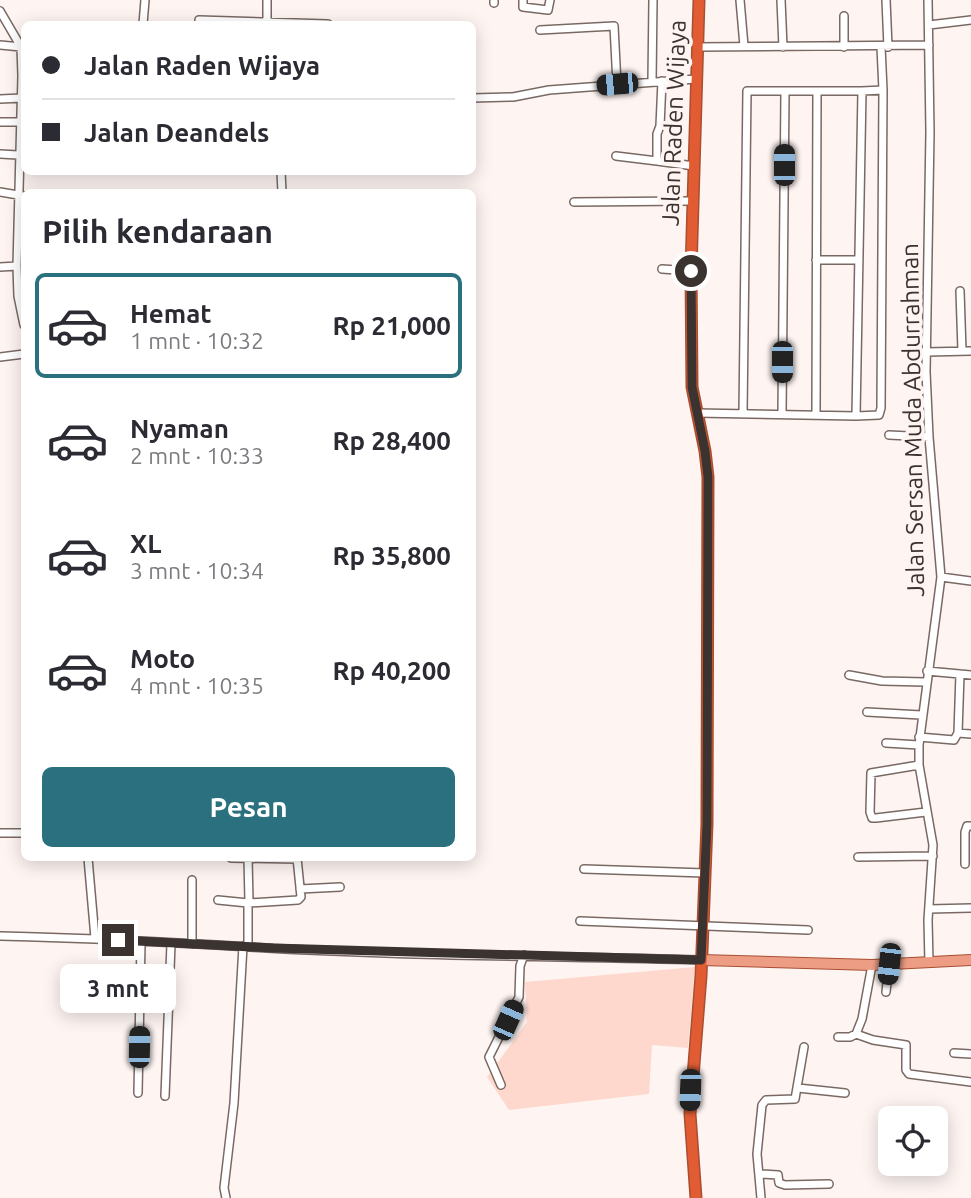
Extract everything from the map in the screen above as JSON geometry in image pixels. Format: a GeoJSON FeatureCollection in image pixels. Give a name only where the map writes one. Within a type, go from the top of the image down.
{"type":"FeatureCollection","features":[{"type":"Feature","properties":{"kind":"highway","name":"Jalan Raden Wijaya"},"geometry":{"type":"LineString","coordinates":[[696,1198],[690,1114],[705,873],[708,477],[692,387],[692,201],[699,0]]}},
{"type":"Feature","properties":{"kind":"main road"},"geometry":{"type":"LineString","coordinates":[[701,960],[872,965],[971,960]]}},
{"type":"Feature","properties":{"kind":"street"},"geometry":{"type":"LineString","coordinates":[[143,21],[145,0]]}},
{"type":"Feature","properties":{"kind":"street"},"geometry":{"type":"LineString","coordinates":[[267,0],[267,21]]}},
{"type":"Feature","properties":{"kind":"street"},"geometry":{"type":"LineString","coordinates":[[523,0],[523,7],[548,10],[550,0]]}},
{"type":"Feature","properties":{"kind":"street"},"geometry":{"type":"LineString","coordinates":[[652,81],[653,0]]}},
{"type":"Feature","properties":{"kind":"street"},"geometry":{"type":"LineString","coordinates":[[740,0],[744,46]]}},
{"type":"Feature","properties":{"kind":"street"},"geometry":{"type":"LineString","coordinates":[[781,0],[783,47]]}},
{"type":"Feature","properties":{"kind":"street"},"geometry":{"type":"LineString","coordinates":[[696,413],[879,415],[886,0]]}},
{"type":"Feature","properties":{"kind":"street","name":"Jalan Sersan Muda Abdurrahman"},"geometry":{"type":"LineString","coordinates":[[928,0],[927,352],[929,437],[941,577],[919,741],[919,765],[933,856],[929,962]]}},
{"type":"Feature","properties":{"kind":"street"},"geometry":{"type":"LineString","coordinates":[[0,11],[21,47]]}},
{"type":"Feature","properties":{"kind":"street"},"geometry":{"type":"LineString","coordinates":[[844,16],[844,47]]}},
{"type":"Feature","properties":{"kind":"street"},"geometry":{"type":"LineString","coordinates":[[199,20],[222,21]]}},
{"type":"Feature","properties":{"kind":"street"},"geometry":{"type":"LineString","coordinates":[[929,25],[971,20]]}},
{"type":"Feature","properties":{"kind":"street"},"geometry":{"type":"LineString","coordinates":[[540,30],[614,26],[617,84]]}},
{"type":"Feature","properties":{"kind":"street"},"geometry":{"type":"LineString","coordinates":[[0,45],[21,47]]}},
{"type":"Feature","properties":{"kind":"street"},"geometry":{"type":"LineString","coordinates":[[698,47],[929,45]]}},
{"type":"Feature","properties":{"kind":"street"},"geometry":{"type":"LineString","coordinates":[[476,98],[520,97],[551,90],[696,79]]}},
{"type":"Feature","properties":{"kind":"street"},"geometry":{"type":"LineString","coordinates":[[657,162],[662,81]]}},
{"type":"Feature","properties":{"kind":"street"},"geometry":{"type":"LineString","coordinates":[[743,413],[747,91],[883,90]]}},
{"type":"Feature","properties":{"kind":"street"},"geometry":{"type":"LineString","coordinates":[[816,414],[817,91]]}},
{"type":"Feature","properties":{"kind":"street"},"geometry":{"type":"LineString","coordinates":[[856,416],[862,91]]}},
{"type":"Feature","properties":{"kind":"street"},"geometry":{"type":"LineString","coordinates":[[782,414],[785,92]]}},
{"type":"Feature","properties":{"kind":"street"},"geometry":{"type":"LineString","coordinates":[[0,99],[21,99]]}},
{"type":"Feature","properties":{"kind":"street"},"geometry":{"type":"LineString","coordinates":[[0,122],[21,121],[21,163]]}},
{"type":"Feature","properties":{"kind":"street"},"geometry":{"type":"LineString","coordinates":[[0,154],[19,155]]}},
{"type":"Feature","properties":{"kind":"street"},"geometry":{"type":"LineString","coordinates":[[616,156],[694,166]]}},
{"type":"Feature","properties":{"kind":"street"},"geometry":{"type":"LineString","coordinates":[[0,192],[21,196]]}},
{"type":"Feature","properties":{"kind":"street"},"geometry":{"type":"LineString","coordinates":[[574,202],[692,201]]}},
{"type":"Feature","properties":{"kind":"street"},"geometry":{"type":"LineString","coordinates":[[21,210],[17,266],[21,307]]}},
{"type":"Feature","properties":{"kind":"street"},"geometry":{"type":"LineString","coordinates":[[816,260],[858,260]]}},
{"type":"Feature","properties":{"kind":"street"},"geometry":{"type":"LineString","coordinates":[[0,267],[17,266]]}},
{"type":"Feature","properties":{"kind":"street"},"geometry":{"type":"LineString","coordinates":[[662,269],[691,271]]}},
{"type":"Feature","properties":{"kind":"street"},"geometry":{"type":"LineString","coordinates":[[927,352],[967,351],[961,291]]}},
{"type":"Feature","properties":{"kind":"street"},"geometry":{"type":"LineString","coordinates":[[0,357],[21,354]]}},
{"type":"Feature","properties":{"kind":"street"},"geometry":{"type":"LineString","coordinates":[[889,435],[929,437]]}},
{"type":"Feature","properties":{"kind":"street"},"geometry":{"type":"LineString","coordinates":[[941,577],[971,581]]}},
{"type":"Feature","properties":{"kind":"street"},"geometry":{"type":"LineString","coordinates":[[927,671],[971,675]]}},
{"type":"Feature","properties":{"kind":"street"},"geometry":{"type":"LineString","coordinates":[[886,743],[954,740],[958,733],[960,674]]}},
{"type":"Feature","properties":{"kind":"street"},"geometry":{"type":"LineString","coordinates":[[849,675],[882,681],[925,681]]}},
{"type":"Feature","properties":{"kind":"street"},"geometry":{"type":"LineString","coordinates":[[867,712],[921,715]]}},
{"type":"Feature","properties":{"kind":"street"},"geometry":{"type":"LineString","coordinates":[[958,733],[971,734]]}},
{"type":"Feature","properties":{"kind":"street"},"geometry":{"type":"LineString","coordinates":[[919,765],[871,773],[870,812],[872,818],[926,812]]}},
{"type":"Feature","properties":{"kind":"street"},"geometry":{"type":"LineString","coordinates":[[965,864],[965,831],[967,826],[971,826]]}},
{"type":"Feature","properties":{"kind":"street"},"geometry":{"type":"LineString","coordinates":[[0,833],[21,833]]}},
{"type":"Feature","properties":{"kind":"street"},"geometry":{"type":"LineString","coordinates":[[858,858],[933,856]]}},
{"type":"Feature","properties":{"kind":"street"},"geometry":{"type":"LineString","coordinates":[[88,861],[95,938]]}},
{"type":"Feature","properties":{"kind":"street"},"geometry":{"type":"LineString","coordinates":[[226,1198],[224,1188],[234,1103],[248,902],[247,861]]}},
{"type":"Feature","properties":{"kind":"street"},"geometry":{"type":"LineString","coordinates":[[218,900],[298,900],[301,897],[297,861]]}},
{"type":"Feature","properties":{"kind":"street"},"geometry":{"type":"LineString","coordinates":[[584,869],[705,873]]}},
{"type":"Feature","properties":{"kind":"street"},"geometry":{"type":"LineString","coordinates":[[192,880],[192,944]]}},
{"type":"Feature","properties":{"kind":"street"},"geometry":{"type":"LineString","coordinates":[[300,889],[340,887]]}},
{"type":"Feature","properties":{"kind":"street"},"geometry":{"type":"LineString","coordinates":[[929,909],[971,908]]}},
{"type":"Feature","properties":{"kind":"street"},"geometry":{"type":"LineString","coordinates":[[580,922],[808,930]]}},
{"type":"Feature","properties":{"kind":"street"},"geometry":{"type":"LineString","coordinates":[[0,936],[95,938],[141,943],[701,960]]}},
{"type":"Feature","properties":{"kind":"street"},"geometry":{"type":"LineString","coordinates":[[138,1093],[141,943]]}},
{"type":"Feature","properties":{"kind":"street"},"geometry":{"type":"LineString","coordinates":[[165,1096],[172,944]]}},
{"type":"Feature","properties":{"kind":"street"},"geometry":{"type":"LineString","coordinates":[[501,1085],[489,1058],[519,997],[522,955]]}},
{"type":"Feature","properties":{"kind":"street"},"geometry":{"type":"LineString","coordinates":[[886,992],[889,964]]}},
{"type":"Feature","properties":{"kind":"street"},"geometry":{"type":"LineString","coordinates":[[856,1034],[862,1020],[872,965]]}},
{"type":"Feature","properties":{"kind":"street"},"geometry":{"type":"LineString","coordinates":[[838,1037],[856,1034],[907,1045],[906,1070],[909,1074],[971,1082]]}},
{"type":"Feature","properties":{"kind":"street"},"geometry":{"type":"LineString","coordinates":[[761,1198],[757,1154],[762,1105],[770,1100],[793,1101],[796,1097],[804,1047]]}},
{"type":"Feature","properties":{"kind":"street"},"geometry":{"type":"LineString","coordinates":[[954,1053],[971,1054]]}},
{"type":"Feature","properties":{"kind":"street"},"geometry":{"type":"LineString","coordinates":[[798,1088],[845,1093]]}},
{"type":"Feature","properties":{"kind":"street"},"geometry":{"type":"LineString","coordinates":[[760,1174],[778,1175],[779,1183],[785,1185],[829,1184]]}},
{"type":"Feature","properties":{"kind":"shaded area"},"geometry":{"type":"Polygon","coordinates":[[[695,967],[688,1048],[652,1045],[649,1094],[509,1110],[487,1077],[527,1022],[525,982],[695,967]]]}},
{"type":"Feature","properties":{"kind":"route"},"geometry":{"type":"LineString","coordinates":[[118,940],[273,948],[701,960],[707,824],[705,678],[708,477],[692,387],[691,271]]}}]}
